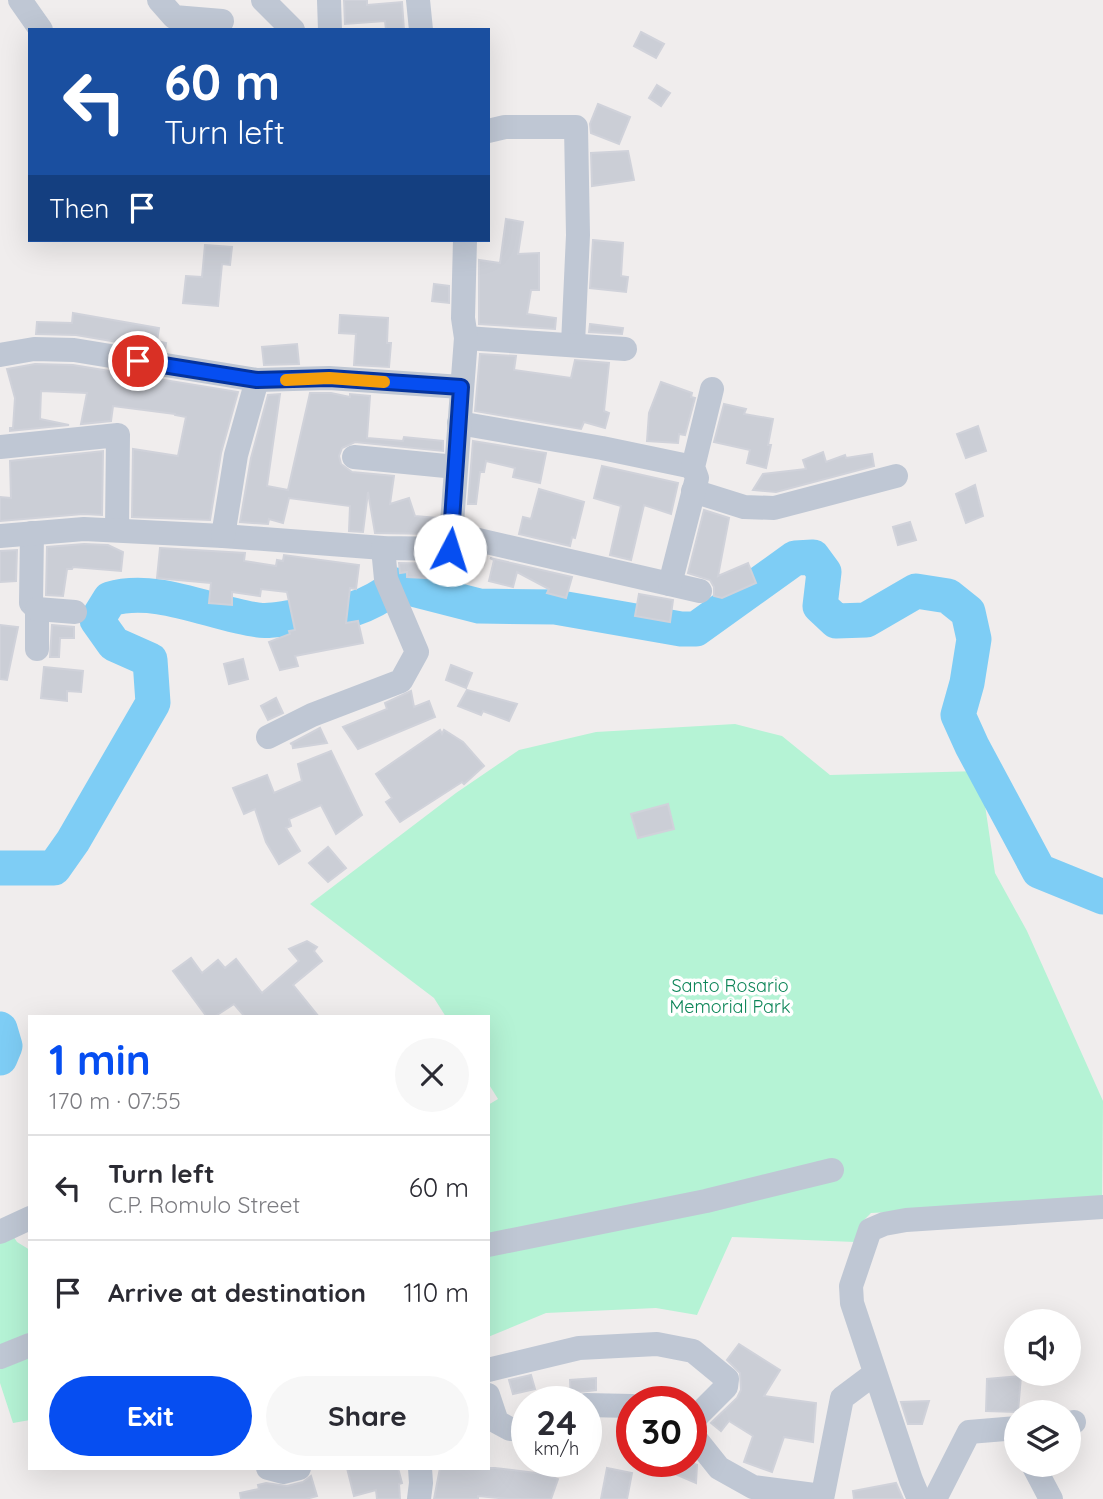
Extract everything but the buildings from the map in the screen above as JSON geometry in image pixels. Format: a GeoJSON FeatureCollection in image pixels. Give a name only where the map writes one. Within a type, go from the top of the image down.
{"type":"FeatureCollection","features":[{"type":"Feature","properties":{"kind":"street"},"geometry":{"type":"LineString","coordinates":[[159,0],[174,17],[222,17]]}},
{"type":"Feature","properties":{"kind":"street"},"geometry":{"type":"LineString","coordinates":[[263,0],[291,28]]}},
{"type":"Feature","properties":{"kind":"street"},"geometry":{"type":"LineString","coordinates":[[329,0],[330,28]]}},
{"type":"Feature","properties":{"kind":"street"},"geometry":{"type":"LineString","coordinates":[[418,0],[421,28]]}},
{"type":"Feature","properties":{"kind":"street"},"geometry":{"type":"LineString","coordinates":[[24,1],[40,28]]}},
{"type":"Feature","properties":{"kind":"street"},"geometry":{"type":"LineString","coordinates":[[490,131],[505,127],[576,127],[578,235],[573,344]]}},
{"type":"Feature","properties":{"kind":"street"},"geometry":{"type":"LineString","coordinates":[[0,536],[85,529],[450,550],[466,338],[463,318],[465,242]]}},
{"type":"Feature","properties":{"kind":"street"},"geometry":{"type":"LineString","coordinates":[[466,338],[625,349]]}},
{"type":"Feature","properties":{"kind":"street"},"geometry":{"type":"LineString","coordinates":[[0,355],[34,349],[74,350],[257,380],[329,378],[461,387]]}},
{"type":"Feature","properties":{"kind":"street"},"geometry":{"type":"LineString","coordinates":[[223,536],[236,455],[257,380]]}},
{"type":"Feature","properties":{"kind":"street"},"geometry":{"type":"LineString","coordinates":[[670,584],[712,389]]}},
{"type":"Feature","properties":{"kind":"street"},"geometry":{"type":"LineString","coordinates":[[459,423],[602,448],[693,479],[744,507],[774,508],[896,476]]}},
{"type":"Feature","properties":{"kind":"street"},"geometry":{"type":"LineString","coordinates":[[0,447],[118,435],[117,530]]}},
{"type":"Feature","properties":{"kind":"street"},"geometry":{"type":"LineString","coordinates":[[355,457],[456,467]]}},
{"type":"Feature","properties":{"kind":"street"},"geometry":{"type":"LineString","coordinates":[[32,533],[31,603],[37,609],[75,612]]}},
{"type":"Feature","properties":{"kind":"street"},"geometry":{"type":"LineString","coordinates":[[452,534],[700,591]]}},
{"type":"Feature","properties":{"kind":"street"},"geometry":{"type":"LineString","coordinates":[[268,737],[312,715],[401,681],[417,652],[390,589],[383,548]]}},
{"type":"Feature","properties":{"kind":"street"},"geometry":{"type":"LineString","coordinates":[[37,609],[37,649]]}},
{"type":"Feature","properties":{"kind":"street"},"geometry":{"type":"LineString","coordinates":[[490,1245],[706,1201],[832,1170]]}},
{"type":"Feature","properties":{"kind":"street"},"geometry":{"type":"LineString","coordinates":[[919,1499],[874,1374],[852,1303],[851,1286],[870,1230],[906,1220],[1103,1207]]}},
{"type":"Feature","properties":{"kind":"street"},"geometry":{"type":"LineString","coordinates":[[0,1232],[28,1219]]}},
{"type":"Feature","properties":{"kind":"street"},"geometry":{"type":"LineString","coordinates":[[490,1370],[579,1348],[657,1344],[693,1351],[727,1379],[726,1387],[707,1406]]}},
{"type":"Feature","properties":{"kind":"street"},"geometry":{"type":"LineString","coordinates":[[0,1355],[28,1346]]}},
{"type":"Feature","properties":{"kind":"street"},"geometry":{"type":"LineString","coordinates":[[707,1453],[719,1468],[753,1487],[822,1497],[842,1398],[874,1374]]}},
{"type":"Feature","properties":{"kind":"street"},"geometry":{"type":"LineString","coordinates":[[490,1401],[497,1422],[511,1429]]}},
{"type":"Feature","properties":{"kind":"street"},"geometry":{"type":"LineString","coordinates":[[936,1499],[969,1432],[1004,1431]]}},
{"type":"Feature","properties":{"kind":"street"},"geometry":{"type":"LineString","coordinates":[[419,1499],[420,1470]]}},
{"type":"Feature","properties":{"kind":"street"},"geometry":{"type":"LineString","coordinates":[[1039,1477],[1051,1499]]}},
{"type":"Feature","properties":{"kind":"green space","name":"Santo Rosario Memorial Park"},"geometry":{"type":"Polygon","coordinates":[[[735,724],[782,736],[830,775],[980,771],[995,873],[1027,931],[1103,1101],[1102,1201],[871,1213],[861,1223],[855,1242],[732,1237],[697,1315],[656,1308],[546,1313],[490,1336],[490,1104],[498,1099],[490,1086],[490,1015],[445,1015],[434,998],[310,904],[456,793],[519,750],[596,732],[735,724]]]}},
{"type":"Feature","properties":{"kind":"green space"},"geometry":{"type":"Polygon","coordinates":[[[4,1222],[17,1242],[28,1249],[28,1420],[13,1423],[0,1383],[0,1223],[4,1222]]]}},
{"type":"Feature","properties":{"kind":"waterway"},"geometry":{"type":"LineString","coordinates":[[0,868],[54,868],[73,841],[153,703],[150,660],[114,644],[97,620],[110,599],[128,596],[165,598],[267,621],[350,610],[372,601],[397,585],[479,606],[555,607],[681,629],[696,629],[795,558],[813,557],[824,572],[820,606],[836,621],[866,620],[916,591],[948,596],[968,612],[974,639],[967,683],[958,715],[972,746],[1039,871],[1103,897]]}},
{"type":"Feature","properties":{"kind":"waterway"},"geometry":{"type":"LineString","coordinates":[[0,1029],[5,1046],[0,1058]]}},
{"type":"Feature","properties":{"kind":"slow traffic"},"geometry":{"type":"LineString","coordinates":[[286,380],[329,378],[384,382]]}},
{"type":"Feature","properties":{"kind":"route"},"geometry":{"type":"LineString","coordinates":[[138,361],[257,380],[329,378],[461,387],[450,550]]}}]}
